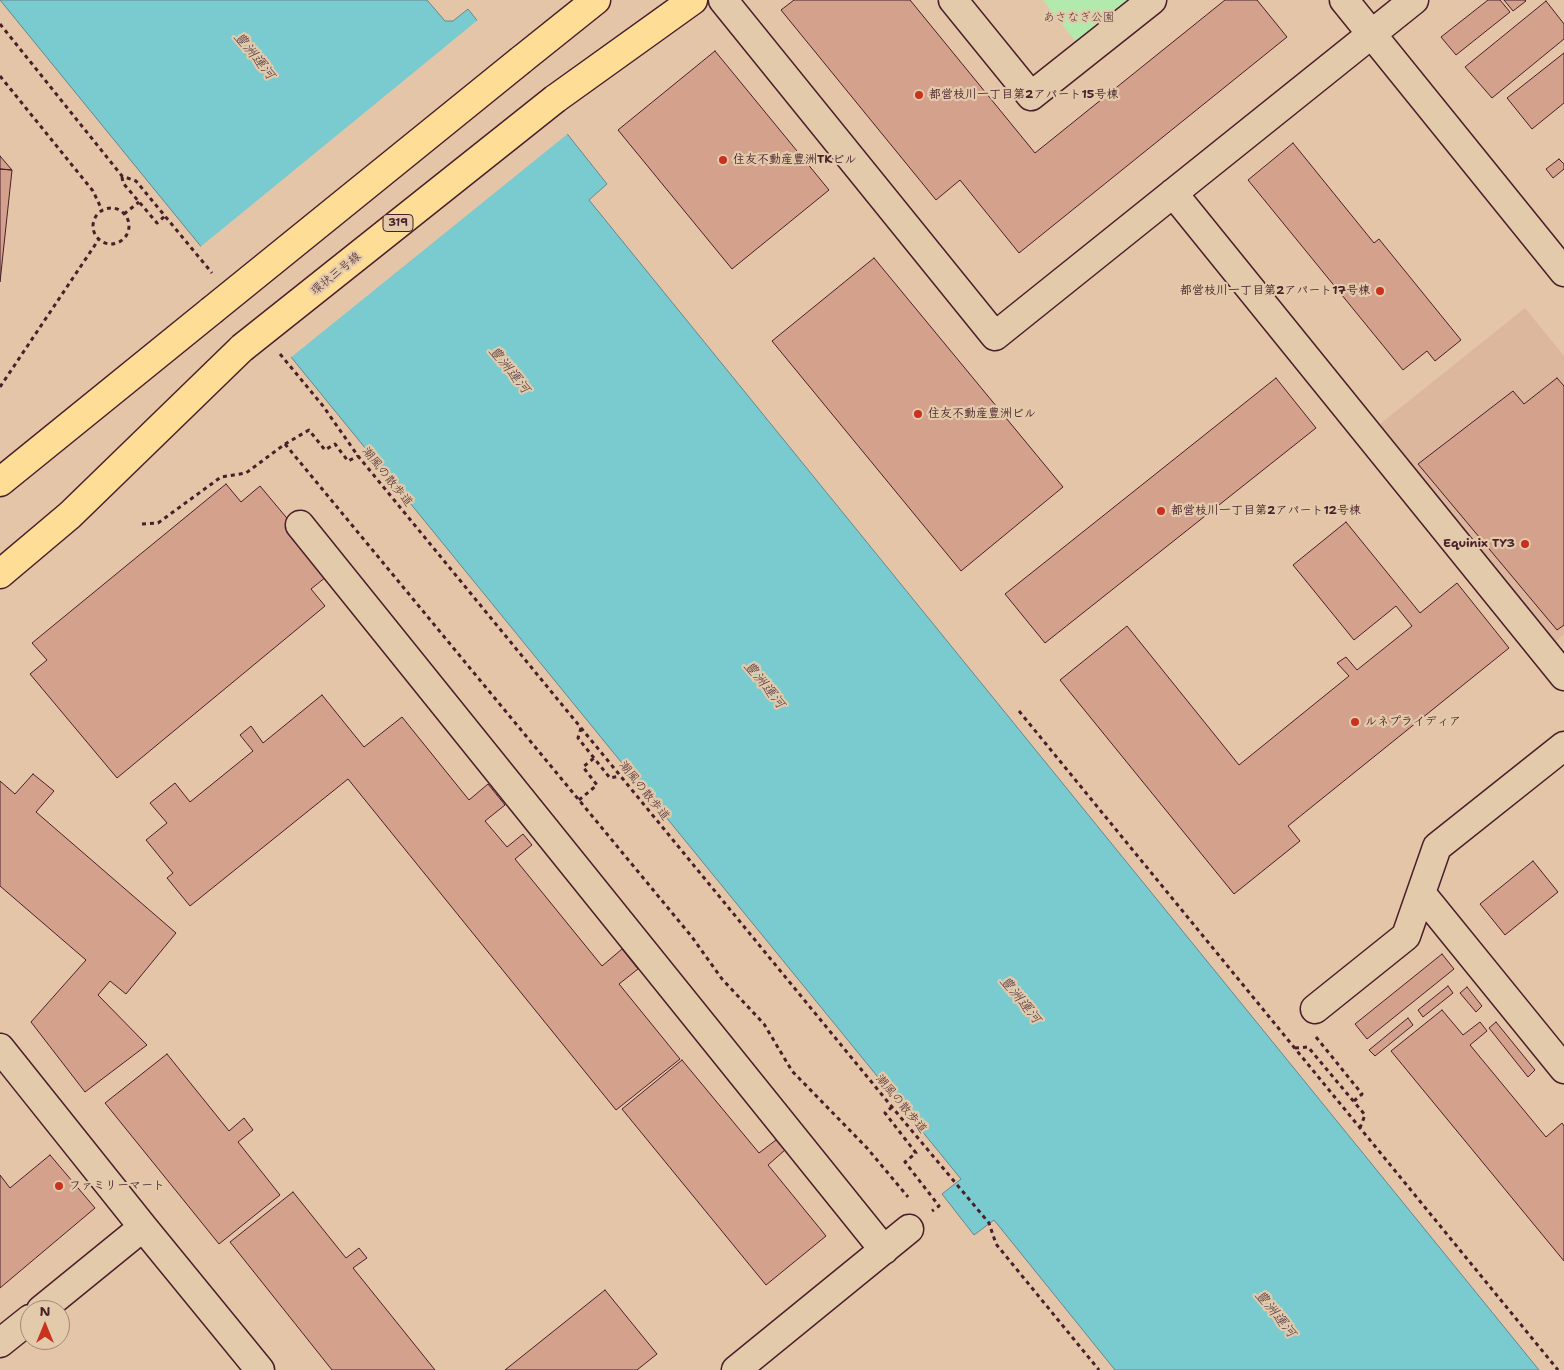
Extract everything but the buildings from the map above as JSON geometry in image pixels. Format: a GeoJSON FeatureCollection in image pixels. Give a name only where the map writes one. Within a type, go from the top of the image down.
{"type":"FeatureCollection","features":[{"type":"Feature","properties":{"kind":"main road"},"geometry":{"type":"LineString","coordinates":[[0,482],[596,0]]}},
{"type":"Feature","properties":{"kind":"main road","name":"環状三号線"},"geometry":{"type":"LineString","coordinates":[[0,574],[70,515],[242,348],[555,99],[694,0]]}},
{"type":"Feature","properties":{"kind":"street"},"geometry":{"type":"LineString","coordinates":[[723,0],[995,336],[1414,0]]}},
{"type":"Feature","properties":{"kind":"street"},"geometry":{"type":"LineString","coordinates":[[954,0],[1031,96],[1152,0]]}},
{"type":"Feature","properties":{"kind":"street"},"geometry":{"type":"LineString","coordinates":[[1344,0],[1564,272]]}},
{"type":"Feature","properties":{"kind":"street"},"geometry":{"type":"LineString","coordinates":[[1173,193],[1564,676]]}},
{"type":"Feature","properties":{"kind":"street"},"geometry":{"type":"LineString","coordinates":[[300,525],[884,1250]]}},
{"type":"Feature","properties":{"kind":"street"},"geometry":{"type":"LineString","coordinates":[[1314,1022],[1406,936],[1437,847],[1564,746]]}},
{"type":"Feature","properties":{"kind":"street"},"geometry":{"type":"LineString","coordinates":[[1421,893],[1564,1069]]}},
{"type":"Feature","properties":{"kind":"street"},"geometry":{"type":"LineString","coordinates":[[0,1048],[260,1370]]}},
{"type":"Feature","properties":{"kind":"street"},"geometry":{"type":"LineString","coordinates":[[53,1300],[143,1227]]}},
{"type":"Feature","properties":{"kind":"street"},"geometry":{"type":"LineString","coordinates":[[736,1370],[909,1229]]}},
{"type":"Feature","properties":{"kind":"street"},"geometry":{"type":"LineString","coordinates":[[0,1343],[20,1327]]}},
{"type":"Feature","properties":{"kind":"path"},"geometry":{"type":"LineString","coordinates":[[0,24],[122,176],[124,183],[157,223],[165,216]]}},
{"type":"Feature","properties":{"kind":"path"},"geometry":{"type":"LineString","coordinates":[[0,76],[93,191],[102,210]]}},
{"type":"Feature","properties":{"kind":"path"},"geometry":{"type":"LineString","coordinates":[[122,176],[136,181],[178,232]]}},
{"type":"Feature","properties":{"kind":"path"},"geometry":{"type":"LineString","coordinates":[[124,214],[139,202]]}},
{"type":"Feature","properties":{"kind":"path"},"geometry":{"type":"LineString","coordinates":[[112,208],[124,214],[128,219],[129,228],[125,238],[116,243],[106,243],[99,239],[94,232],[93,224],[95,217],[102,210],[112,208]]}},
{"type":"Feature","properties":{"kind":"path"},"geometry":{"type":"LineString","coordinates":[[0,387],[99,239]]}},
{"type":"Feature","properties":{"kind":"path","name":"潮風の散歩道"},"geometry":{"type":"LineString","coordinates":[[323,406],[358,456],[989,1223],[996,1244],[1099,1370]]}},
{"type":"Feature","properties":{"kind":"path"},"geometry":{"type":"LineString","coordinates":[[142,524],[158,523],[221,477],[246,473],[309,430],[325,450],[335,444],[348,461],[358,456]]}},
{"type":"Feature","properties":{"kind":"path"},"geometry":{"type":"LineString","coordinates":[[286,444],[692,937],[722,979],[764,1024],[792,1071],[867,1148],[908,1197]]}},
{"type":"Feature","properties":{"kind":"path"},"geometry":{"type":"LineString","coordinates":[[1019,711],[1558,1370]]}},
{"type":"Feature","properties":{"kind":"path"},"geometry":{"type":"LineString","coordinates":[[581,727],[578,738],[610,778],[620,776]]}},
{"type":"Feature","properties":{"kind":"path"},"geometry":{"type":"LineString","coordinates":[[579,800],[598,785],[583,767],[594,758]]}},
{"type":"Feature","properties":{"kind":"path"},"geometry":{"type":"LineString","coordinates":[[1314,1022],[1362,1094],[1354,1101]]}},
{"type":"Feature","properties":{"kind":"path"},"geometry":{"type":"LineString","coordinates":[[1294,1048],[1308,1046],[1354,1101],[1365,1115],[1360,1128]]}},
{"type":"Feature","properties":{"kind":"path"},"geometry":{"type":"LineString","coordinates":[[892,1107],[885,1113],[916,1153],[905,1162],[939,1206]]}},
{"type":"Feature","properties":{"kind":"shaded area","name":"Equinix TY3"},"geometry":{"type":"Polygon","coordinates":[[[1525,308],[1564,356],[1564,634],[1555,642],[1380,424],[1525,308]]]}},
{"type":"Feature","properties":{"kind":"green space","name":"あさなぎ公園"},"geometry":{"type":"Polygon","coordinates":[[[1043,0],[1130,0],[1076,42],[1043,0]]]}},
{"type":"Feature","properties":{"kind":"water","name":"豊洲運河"},"geometry":{"type":"Polygon","coordinates":[[[0,0],[427,0],[445,21],[453,21],[468,9],[607,184],[589,200],[1539,1370],[1115,1370],[994,1220],[974,1235],[942,1194],[961,1179],[0,0]]]}},
{"type":"Feature","properties":{"kind":"pier"},"geometry":{"type":"Polygon","coordinates":[[[479,19],[570,132],[289,359],[199,248],[479,19]]]}},
{"type":"Feature","properties":{"kind":"place","name":"都営枝川一丁目第2アパート15号棟"},"geometry":{"type":"Point","coordinates":[919,95]}},
{"type":"Feature","properties":{"kind":"place","name":"住友不動産豊洲TKビル"},"geometry":{"type":"Point","coordinates":[723,160]}},
{"type":"Feature","properties":{"kind":"place","name":"都営枝川一丁目第2アパート17号棟"},"geometry":{"type":"Point","coordinates":[1380,291]}},
{"type":"Feature","properties":{"kind":"place","name":"住友不動産豊洲ビル"},"geometry":{"type":"Point","coordinates":[918,414]}},
{"type":"Feature","properties":{"kind":"place","name":"都営枝川一丁目第2アパート12号棟"},"geometry":{"type":"Point","coordinates":[1161,511]}},
{"type":"Feature","properties":{"kind":"place","name":"Equinix TY3"},"geometry":{"type":"Point","coordinates":[1525,544]}},
{"type":"Feature","properties":{"kind":"place","name":"ルネプライディア"},"geometry":{"type":"Point","coordinates":[1355,722]}},
{"type":"Feature","properties":{"kind":"place","name":"ファミリーマート"},"geometry":{"type":"Point","coordinates":[59,1186]}}]}
